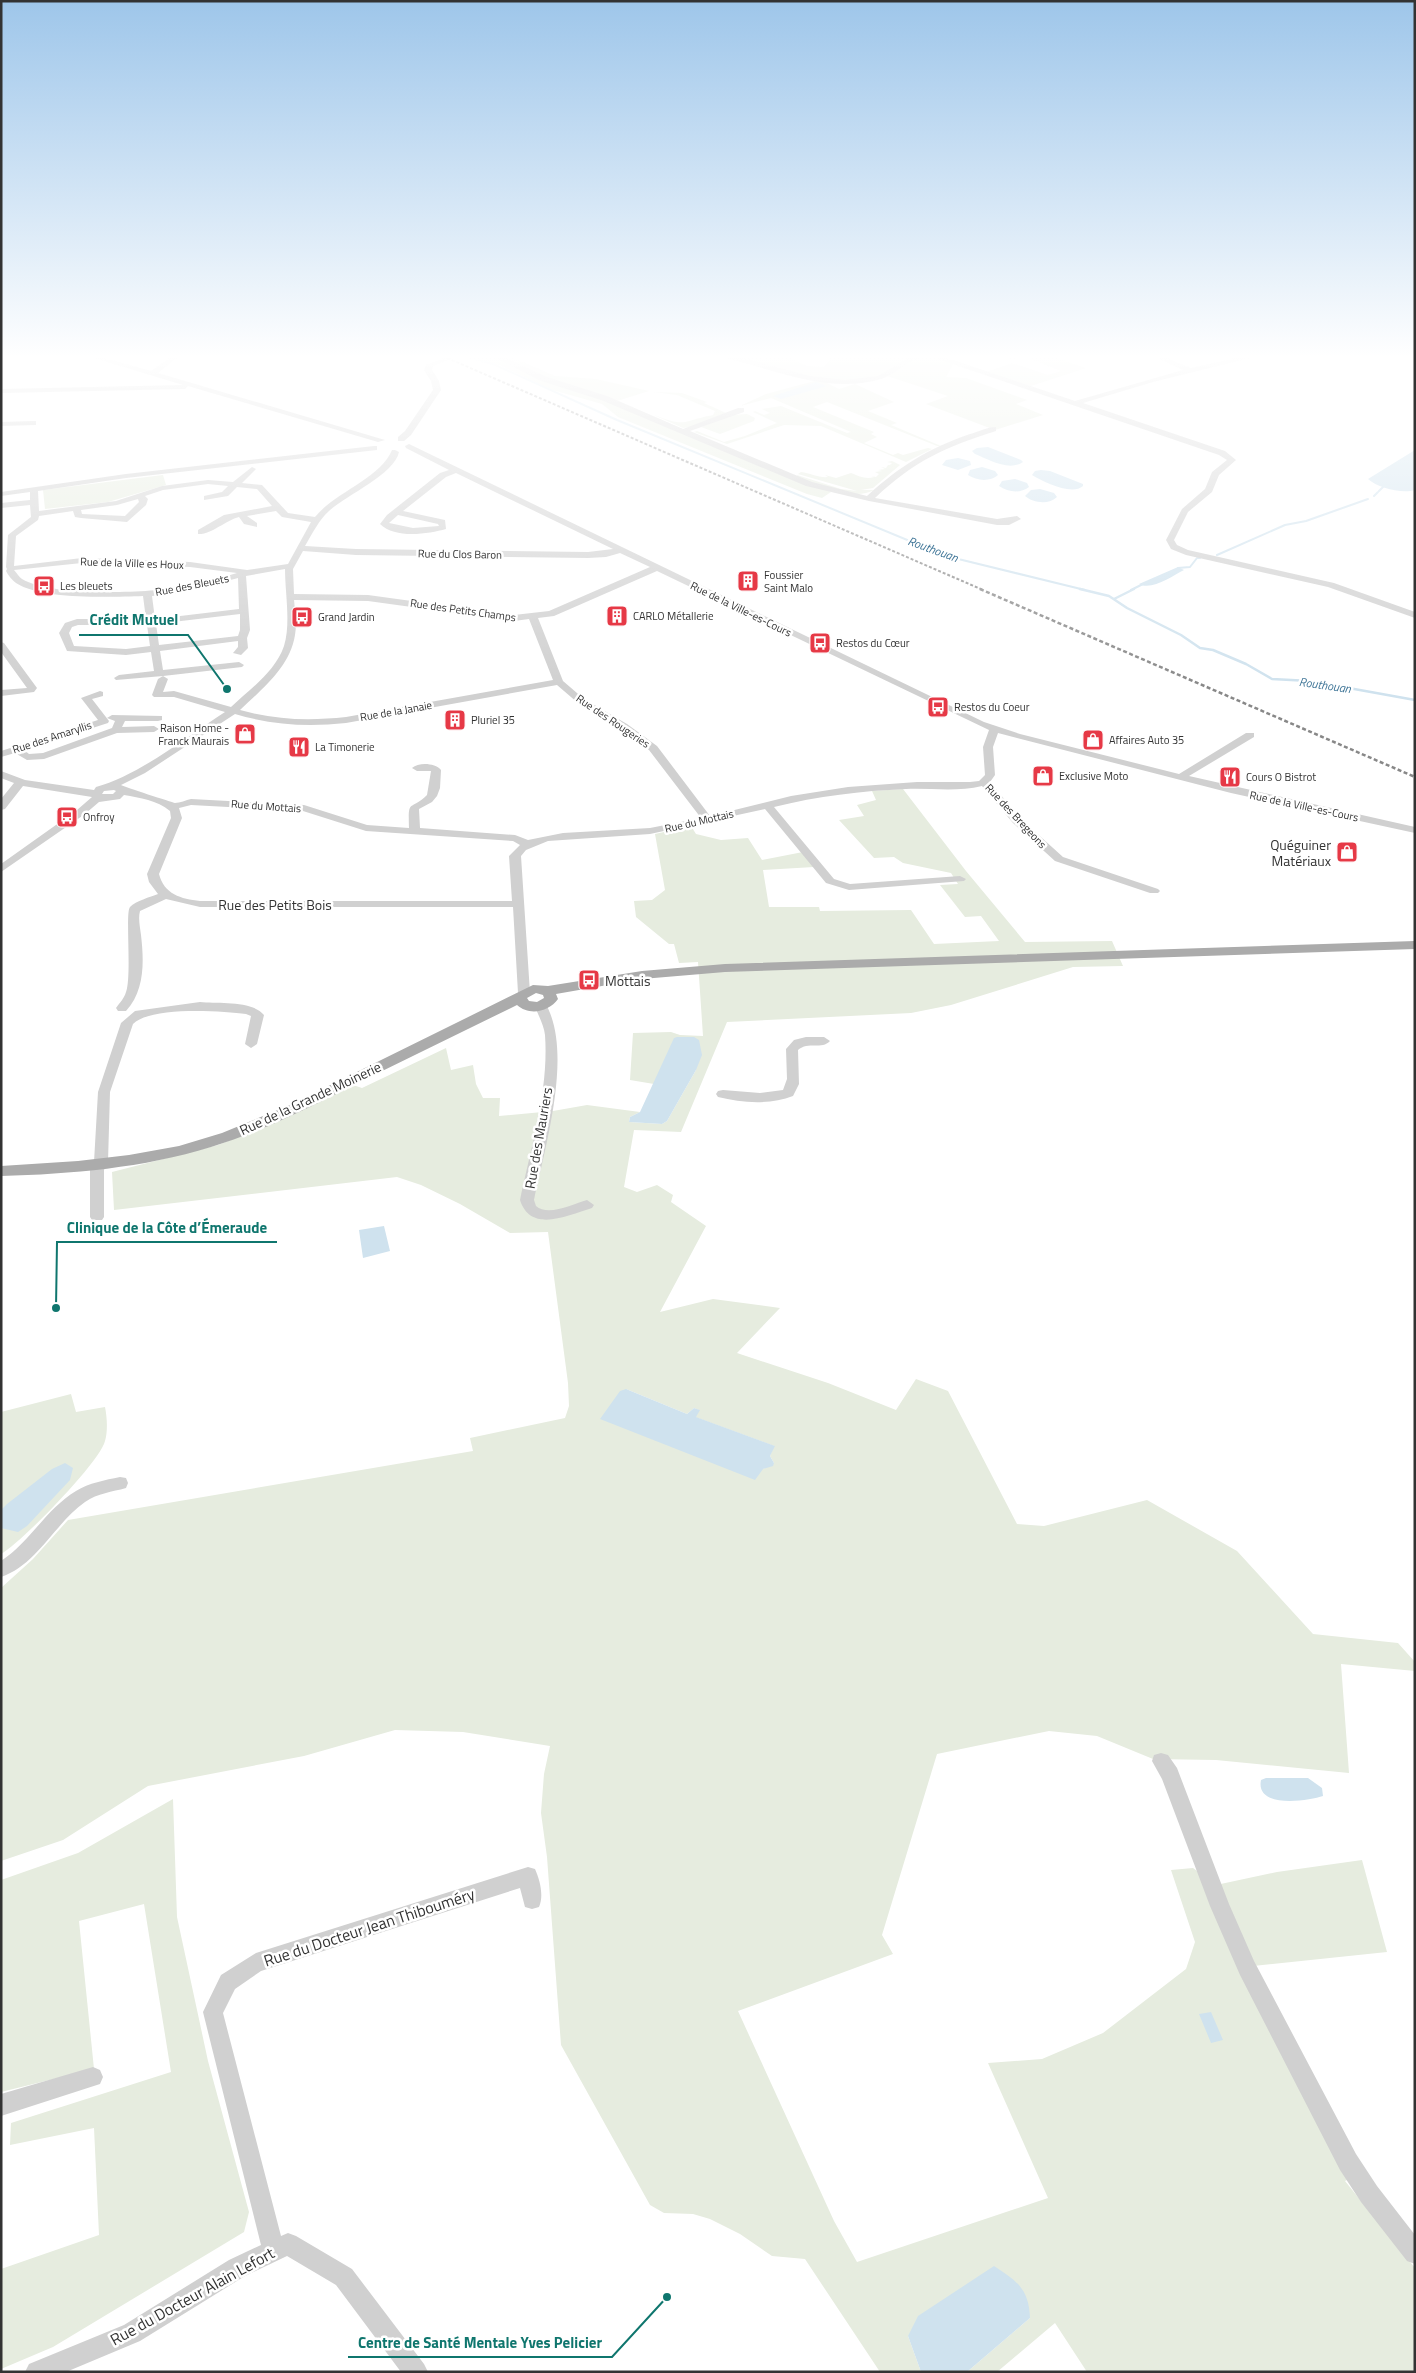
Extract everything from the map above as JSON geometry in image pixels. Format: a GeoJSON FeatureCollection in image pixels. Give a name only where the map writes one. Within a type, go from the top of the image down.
{"type":"FeatureCollection","features":[{"type":"Feature","properties":{"kind":"main road","name":"Rue de la Grande Moinerie"},"geometry":{"type":"LineString","coordinates":[[1,1172],[99,1166],[150,1158],[239,1133],[313,1100],[453,1029],[492,1012],[536,997],[642,974],[725,968],[1415,945]]}},
{"type":"Feature","properties":{"kind":"street"},"geometry":{"type":"LineString","coordinates":[[1,494],[249,465]]}},
{"type":"Feature","properties":{"kind":"street"},"geometry":{"type":"LineString","coordinates":[[1,869],[81,812],[117,792],[141,771],[234,710],[273,673],[288,647],[292,622],[288,582],[290,566],[316,520],[326,509],[373,476],[384,465]]}},
{"type":"Feature","properties":{"kind":"street","name":"Rue de la Ville-es-Cours"},"geometry":{"type":"LineString","coordinates":[[444,465],[994,730],[1288,803],[1415,830]]}},
{"type":"Feature","properties":{"kind":"street"},"geometry":{"type":"LineString","coordinates":[[762,465],[809,484],[869,500],[997,522],[1009,522],[1017,519]]}},
{"type":"Feature","properties":{"kind":"street"},"geometry":{"type":"LineString","coordinates":[[869,500],[891,478],[908,465]]}},
{"type":"Feature","properties":{"kind":"street"},"geometry":{"type":"LineString","coordinates":[[1227,465],[1215,474],[1209,490],[1185,511],[1170,540],[1174,547],[1186,552],[1334,586],[1376,598],[1415,614]]}},
{"type":"Feature","properties":{"kind":"street"},"geometry":{"type":"LineString","coordinates":[[207,498],[225,494],[252,469]]}},
{"type":"Feature","properties":{"kind":"street"},"geometry":{"type":"LineString","coordinates":[[396,512],[442,522],[444,525],[440,528],[396,530],[384,524],[396,512],[443,475],[456,470]]}},
{"type":"Feature","properties":{"kind":"street"},"geometry":{"type":"LineString","coordinates":[[35,514],[117,503],[170,487],[214,482],[259,488],[284,515],[316,520]]}},
{"type":"Feature","properties":{"kind":"street"},"geometry":{"type":"LineString","coordinates":[[8,569],[12,535],[33,520],[35,514],[34,489]]}},
{"type":"Feature","properties":{"kind":"street"},"geometry":{"type":"LineString","coordinates":[[76,508],[78,515],[81,516],[126,523],[143,503],[144,499],[140,496]]}},
{"type":"Feature","properties":{"kind":"street"},"geometry":{"type":"LineString","coordinates":[[1,506],[34,502]]}},
{"type":"Feature","properties":{"kind":"street"},"geometry":{"type":"LineString","coordinates":[[201,532],[221,519],[277,508]]}},
{"type":"Feature","properties":{"kind":"street"},"geometry":{"type":"LineString","coordinates":[[241,514],[247,522],[254,525]]}},
{"type":"Feature","properties":{"kind":"street"},"geometry":{"type":"LineString","coordinates":[[1,529],[18,530]]}},
{"type":"Feature","properties":{"kind":"street"},"geometry":{"type":"LineString","coordinates":[[1,543],[11,542]]}},
{"type":"Feature","properties":{"kind":"street","name":"Rue du Clos Baron"},"geometry":{"type":"LineString","coordinates":[[300,548],[356,552],[588,555],[606,554],[619,550]]}},
{"type":"Feature","properties":{"kind":"street","name":"Rue de la Ville es Houx"},"geometry":{"type":"LineString","coordinates":[[8,569],[67,561],[186,565],[235,569],[245,575]]}},
{"type":"Feature","properties":{"kind":"street","name":"Rue des Bleuets"},"geometry":{"type":"LineString","coordinates":[[8,569],[14,578],[35,588],[147,594],[184,589],[290,566]]}},
{"type":"Feature","properties":{"kind":"street","name":"Rue des Petits Champs"},"geometry":{"type":"LineString","coordinates":[[290,597],[368,598],[514,618],[533,618],[551,614],[656,568]]}},
{"type":"Feature","properties":{"kind":"street"},"geometry":{"type":"LineString","coordinates":[[238,653],[243,648],[242,638],[246,630],[243,611],[245,575]]}},
{"type":"Feature","properties":{"kind":"street"},"geometry":{"type":"LineString","coordinates":[[147,594],[161,676]]}},
{"type":"Feature","properties":{"kind":"street"},"geometry":{"type":"LineString","coordinates":[[242,638],[126,652],[70,650],[64,633],[68,625],[77,622],[151,622],[243,611]]}},
{"type":"Feature","properties":{"kind":"street","name":"Rue des Rougeries"},"geometry":{"type":"LineString","coordinates":[[533,618],[559,682],[581,701],[623,726],[653,748],[706,819]]}},
{"type":"Feature","properties":{"kind":"street"},"geometry":{"type":"LineString","coordinates":[[1,645],[32,688],[31,690],[1,693]]}},
{"type":"Feature","properties":{"kind":"street"},"geometry":{"type":"LineString","coordinates":[[119,678],[161,676],[239,665]]}},
{"type":"Feature","properties":{"kind":"street","name":"Rue de la Janaie"},"geometry":{"type":"LineString","coordinates":[[161,676],[158,695],[174,694],[282,722],[332,722],[559,682]]}},
{"type":"Feature","properties":{"kind":"street","name":"Rue des Amaryllis"},"geometry":{"type":"LineString","coordinates":[[100,694],[86,698],[104,720]]}},
{"type":"Feature","properties":{"kind":"street"},"geometry":{"type":"LineString","coordinates":[[116,730],[121,718]]}},
{"type":"Feature","properties":{"kind":"street","name":"Rue des Amaryllis"},"geometry":{"type":"LineString","coordinates":[[1,754],[104,720],[158,718]]}},
{"type":"Feature","properties":{"kind":"street"},"geometry":{"type":"LineString","coordinates":[[17,749],[27,757],[37,758],[116,730],[154,730]]}},
{"type":"Feature","properties":{"kind":"street","name":"Rue des Bregeons"},"geometry":{"type":"LineString","coordinates":[[994,730],[988,747],[990,775],[983,783],[989,785],[1017,821],[1059,859],[1154,891]]}},
{"type":"Feature","properties":{"kind":"street"},"geometry":{"type":"LineString","coordinates":[[1181,777],[1250,735]]}},
{"type":"Feature","properties":{"kind":"street"},"geometry":{"type":"LineString","coordinates":[[415,832],[414,809],[417,805],[427,802],[433,796],[436,785],[436,770],[434,768],[417,768]]}},
{"type":"Feature","properties":{"kind":"street"},"geometry":{"type":"LineString","coordinates":[[1,774],[20,782],[98,793],[117,792],[143,795],[163,800],[174,806],[177,811],[176,823],[153,874],[156,883],[167,894],[135,909],[135,986],[128,1004],[122,1008]]}},
{"type":"Feature","properties":{"kind":"street"},"geometry":{"type":"LineString","coordinates":[[1,806],[20,782]]}},
{"type":"Feature","properties":{"kind":"street","name":"Rue du Mottais"},"geometry":{"type":"LineString","coordinates":[[174,806],[191,802],[304,808],[352,825],[415,832],[515,838],[527,844],[546,838],[646,832],[767,805],[846,790],[983,783]]}},
{"type":"Feature","properties":{"kind":"street"},"geometry":{"type":"LineString","coordinates":[[81,812],[98,793]]}},
{"type":"Feature","properties":{"kind":"street"},"geometry":{"type":"LineString","coordinates":[[767,805],[830,881],[836,885],[858,886],[960,879]]}},
{"type":"Feature","properties":{"kind":"street","name":"Rue des Mauriers"},"geometry":{"type":"LineString","coordinates":[[527,844],[517,851],[515,856],[524,975],[536,997],[551,1033],[550,1066],[546,1097],[527,1200],[528,1208],[534,1214],[542,1215],[587,1205]]}},
{"type":"Feature","properties":{"kind":"street","name":"Rue des Petits Bois"},"geometry":{"type":"LineString","coordinates":[[167,894],[178,901],[200,904],[518,904]]}},
{"type":"Feature","properties":{"kind":"street"},"geometry":{"type":"LineString","coordinates":[[97,1217],[104,1092],[127,1022],[139,1014],[200,1006],[249,1010],[258,1015],[251,1044]]}},
{"type":"Feature","properties":{"kind":"street"},"geometry":{"type":"LineString","coordinates":[[723,1094],[777,1097],[787,1094],[792,1088],[792,1048],[801,1041],[824,1041]]}},
{"type":"Feature","properties":{"kind":"street"},"geometry":{"type":"LineString","coordinates":[[1,1570],[12,1564],[32,1547],[71,1504],[92,1490],[120,1483]]}},
{"type":"Feature","properties":{"kind":"street"},"geometry":{"type":"LineString","coordinates":[[1162,1761],[1170,1774],[1220,1906],[1247,1968],[1348,2162],[1368,2194],[1415,2253]]}},
{"type":"Feature","properties":{"kind":"street","name":"Rue du Docteur Jean Thibouméry"},"geometry":{"type":"LineString","coordinates":[[274,2251],[213,2012],[228,1982],[256,1963],[528,1876],[532,1900]]}},
{"type":"Feature","properties":{"kind":"street"},"geometry":{"type":"LineString","coordinates":[[1,2105],[93,2077]]}},
{"type":"Feature","properties":{"kind":"street","name":"Rue du Docteur Alain Lefort"},"geometry":{"type":"LineString","coordinates":[[38,2372],[132,2333],[237,2268],[288,2244],[344,2277],[416,2372]]}},
{"type":"Feature","properties":{"kind":"shaded area"},"geometry":{"type":"Polygon","coordinates":[[[735,465],[767,465],[831,492],[822,498],[807,494],[735,465]]]}},
{"type":"Feature","properties":{"kind":"shaded area"},"geometry":{"type":"Polygon","coordinates":[[[888,465],[900,465],[873,488],[861,490],[874,490],[856,494],[836,491],[798,478],[797,475],[841,489],[857,491],[798,474],[801,472],[821,477],[828,477],[825,475],[836,478],[851,473],[871,478],[874,477],[871,476],[876,477],[879,474],[875,472],[882,471],[878,470],[885,469],[881,467],[886,468],[888,465]]]}},
{"type":"Feature","properties":{"kind":"shaded area"},"geometry":{"type":"Polygon","coordinates":[[[163,475],[166,485],[108,502],[45,509],[43,490],[163,475]]]}},
{"type":"Feature","properties":{"kind":"shaded area"},"geometry":{"type":"Polygon","coordinates":[[[903,789],[966,871],[1025,942],[1112,941],[1123,966],[1073,967],[951,1005],[911,1013],[727,1022],[681,1132],[634,1130],[624,1187],[637,1192],[657,1185],[673,1195],[671,1202],[706,1226],[660,1312],[713,1299],[780,1308],[737,1353],[828,1383],[896,1410],[916,1379],[948,1391],[1017,1524],[1044,1526],[1147,1500],[1237,1551],[1313,1634],[1398,1643],[1415,1662],[1415,1671],[1341,1664],[1349,1773],[1216,1760],[1153,1759],[1097,1736],[1049,1731],[937,1754],[882,1935],[893,1954],[738,2011],[834,2221],[857,2262],[1048,2198],[988,2063],[1042,2059],[1103,2033],[1186,1969],[1195,1942],[1171,1870],[1193,1868],[1216,1885],[1277,1872],[1362,1860],[1387,1952],[1253,1966],[1362,2173],[1345,2181],[1415,2268],[1415,2372],[1087,2372],[1055,2323],[997,2372],[967,2372],[1030,2318],[908,2336],[921,2372],[880,2372],[805,2259],[772,2256],[740,2234],[710,2219],[693,2214],[664,2213],[650,2205],[561,2045],[547,1857],[541,1813],[544,1774],[550,1746],[463,1732],[395,1730],[304,1756],[148,1786],[63,1840],[1,1861],[1,1588],[33,1559],[68,1520],[473,1451],[470,1438],[565,1418],[569,1406],[568,1383],[548,1232],[510,1233],[460,1204],[421,1185],[397,1177],[114,1210],[112,1172],[218,1145],[277,1122],[353,1085],[362,1088],[446,1048],[451,1070],[473,1065],[476,1084],[483,1098],[500,1098],[499,1116],[553,1111],[587,1105],[640,1112],[630,1117],[629,1122],[662,1124],[667,1121],[696,1070],[660,1071],[654,1084],[630,1080],[633,1033],[671,1032],[680,1035],[703,1036],[698,962],[679,963],[674,944],[669,944],[636,917],[634,901],[652,900],[665,890],[655,834],[691,826],[696,834],[721,840],[748,838],[762,860],[803,852],[814,867],[763,870],[769,907],[819,907],[820,911],[911,910],[934,944],[999,941],[981,916],[965,917],[940,885],[958,884],[951,873],[903,863],[894,857],[874,858],[839,820],[864,816],[857,805],[876,800],[872,791],[903,789]],[[626,1389],[763,1469],[774,1463],[770,1456],[774,1446],[695,1417],[699,1410],[694,1408],[687,1414],[626,1389]]]}},
{"type":"Feature","properties":{"kind":"shaded area"},"geometry":{"type":"Polygon","coordinates":[[[71,1394],[76,1412],[105,1407],[107,1433],[105,1441],[89,1466],[59,1501],[25,1535],[1,1554],[1,1412],[71,1394]]]}},
{"type":"Feature","properties":{"kind":"shaded area"},"geometry":{"type":"Polygon","coordinates":[[[173,1799],[177,1917],[208,2061],[249,2212],[244,2232],[53,2347],[1,2369],[1,2269],[99,2235],[94,2128],[10,2145],[11,2123],[171,2072],[144,1904],[79,1921],[94,2069],[1,2092],[1,1880],[78,1853],[173,1799]]]}},
{"type":"Feature","properties":{"kind":"water"},"geometry":{"type":"Polygon","coordinates":[[[942,465],[971,465],[971,465],[958,470],[942,465]]]}},
{"type":"Feature","properties":{"kind":"water"},"geometry":{"type":"Polygon","coordinates":[[[1391,465],[1415,465],[1415,490],[1390,489],[1368,479],[1391,465]]]}},
{"type":"Feature","properties":{"kind":"water"},"geometry":{"type":"Polygon","coordinates":[[[982,467],[995,471],[998,475],[991,479],[983,480],[975,479],[968,475],[970,470],[982,467]]]}},
{"type":"Feature","properties":{"kind":"water"},"geometry":{"type":"Polygon","coordinates":[[[1035,471],[1050,471],[1083,484],[1083,486],[1078,489],[1065,489],[1032,475],[1035,471]]]}},
{"type":"Feature","properties":{"kind":"water"},"geometry":{"type":"Polygon","coordinates":[[[1015,479],[1027,483],[1029,487],[1022,491],[1014,491],[1006,490],[999,486],[1002,481],[1015,479]]]}},
{"type":"Feature","properties":{"kind":"water"},"geometry":{"type":"Polygon","coordinates":[[[1040,489],[1054,493],[1057,497],[1054,500],[1041,502],[1025,496],[1031,490],[1040,489]]]}},
{"type":"Feature","properties":{"kind":"water"},"geometry":{"type":"Polygon","coordinates":[[[1178,567],[1184,570],[1162,582],[1150,586],[1139,584],[1178,567]]]}},
{"type":"Feature","properties":{"kind":"water"},"geometry":{"type":"Polygon","coordinates":[[[694,1037],[699,1040],[702,1055],[696,1070],[667,1121],[662,1124],[629,1122],[630,1117],[640,1112],[674,1038],[694,1037]]]}},
{"type":"Feature","properties":{"kind":"water"},"geometry":{"type":"Polygon","coordinates":[[[384,1226],[390,1251],[363,1258],[359,1230],[384,1226]]]}},
{"type":"Feature","properties":{"kind":"water"},"geometry":{"type":"Polygon","coordinates":[[[626,1389],[687,1414],[694,1408],[700,1410],[696,1417],[775,1446],[770,1456],[774,1463],[773,1466],[763,1469],[755,1480],[600,1419],[620,1391],[626,1389]]]}},
{"type":"Feature","properties":{"kind":"water"},"geometry":{"type":"Polygon","coordinates":[[[65,1463],[73,1468],[70,1480],[27,1526],[18,1532],[1,1528],[1,1510],[52,1469],[65,1463]]]}},
{"type":"Feature","properties":{"kind":"water"},"geometry":{"type":"Polygon","coordinates":[[[1266,1778],[1308,1778],[1322,1788],[1323,1796],[1295,1801],[1274,1799],[1266,1795],[1261,1789],[1261,1780],[1266,1778]]]}},
{"type":"Feature","properties":{"kind":"water"},"geometry":{"type":"Polygon","coordinates":[[[1211,2012],[1223,2040],[1211,2043],[1199,2014],[1211,2012]]]}},
{"type":"Feature","properties":{"kind":"water"},"geometry":{"type":"Polygon","coordinates":[[[994,2266],[1009,2276],[1020,2287],[1027,2300],[1030,2318],[967,2372],[921,2372],[908,2336],[918,2316],[994,2266]]]}},
{"type":"Feature","properties":{"kind":"waterway","name":"Routhouan"},"geometry":{"type":"LineString","coordinates":[[725,465],[946,556],[1085,590]]}},
{"type":"Feature","properties":{"kind":"waterway"},"geometry":{"type":"LineString","coordinates":[[1379,491],[1385,485]]}},
{"type":"Feature","properties":{"kind":"waterway"},"geometry":{"type":"LineString","coordinates":[[1374,496],[1378,492]]}},
{"type":"Feature","properties":{"kind":"waterway"},"geometry":{"type":"LineString","coordinates":[[1217,555],[1285,525],[1306,521],[1368,499]]}},
{"type":"Feature","properties":{"kind":"waterway"},"geometry":{"type":"LineString","coordinates":[[1178,568],[1190,567],[1197,558],[1200,558]]}},
{"type":"Feature","properties":{"kind":"waterway"},"geometry":{"type":"LineString","coordinates":[[1131,590],[1143,584]]}},
{"type":"Feature","properties":{"kind":"waterway","name":"Routhouan"},"geometry":{"type":"LineString","coordinates":[[1080,589],[1109,596],[1127,608],[1181,635],[1200,648],[1213,650],[1246,664],[1272,679],[1310,681],[1415,700]]}},
{"type":"Feature","properties":{"kind":"waterway"},"geometry":{"type":"LineString","coordinates":[[1114,599],[1134,589]]}},
{"type":"Feature","properties":{"kind":"railway"},"geometry":{"type":"LineString","coordinates":[[694,465],[983,590]]}},
{"type":"Feature","properties":{"kind":"railway"},"geometry":{"type":"LineString","coordinates":[[980,589],[1415,777]]}},
{"type":"Feature","properties":{"kind":"place","name":"Foussier Saint Malo"},"geometry":{"type":"Point","coordinates":[748,581]}},
{"type":"Feature","properties":{"kind":"place","name":"Les bleuets"},"geometry":{"type":"Point","coordinates":[44,586]}},
{"type":"Feature","properties":{"kind":"place","name":"CARLO Métallerie"},"geometry":{"type":"Point","coordinates":[617,616]}},
{"type":"Feature","properties":{"kind":"place","name":"Grand Jardin"},"geometry":{"type":"Point","coordinates":[302,617]}},
{"type":"Feature","properties":{"kind":"place","name":"Restos du Cœur"},"geometry":{"type":"Point","coordinates":[820,643]}},
{"type":"Feature","properties":{"kind":"place","name":"Crédit Mutuel"},"geometry":{"type":"Point","coordinates":[227,689]}},
{"type":"Feature","properties":{"kind":"place","name":"Restos du Coeur"},"geometry":{"type":"Point","coordinates":[938,707]}},
{"type":"Feature","properties":{"kind":"place","name":"Pluriel 35"},"geometry":{"type":"Point","coordinates":[455,720]}},
{"type":"Feature","properties":{"kind":"place","name":"Raison Home - Franck Maurais"},"geometry":{"type":"Point","coordinates":[245,734]}},
{"type":"Feature","properties":{"kind":"place","name":"Affaires Auto 35"},"geometry":{"type":"Point","coordinates":[1093,740]}},
{"type":"Feature","properties":{"kind":"place","name":"La Timonerie"},"geometry":{"type":"Point","coordinates":[299,747]}},
{"type":"Feature","properties":{"kind":"place","name":"Exclusive Moto"},"geometry":{"type":"Point","coordinates":[1043,776]}},
{"type":"Feature","properties":{"kind":"place","name":"Cours O Bistrot"},"geometry":{"type":"Point","coordinates":[1230,777]}},
{"type":"Feature","properties":{"kind":"place","name":"Onfroy"},"geometry":{"type":"Point","coordinates":[67,817]}},
{"type":"Feature","properties":{"kind":"place","name":"Quéguiner Matériaux"},"geometry":{"type":"Point","coordinates":[1347,852]}},
{"type":"Feature","properties":{"kind":"place","name":"Mottais"},"geometry":{"type":"Point","coordinates":[589,980]}},
{"type":"Feature","properties":{"kind":"place","name":"Clinique de la Côte d’Émeraude"},"geometry":{"type":"Point","coordinates":[56,1308]}},
{"type":"Feature","properties":{"kind":"place","name":"Centre de Santé Mentale Yves Pelicier"},"geometry":{"type":"Point","coordinates":[667,2297]}}]}
